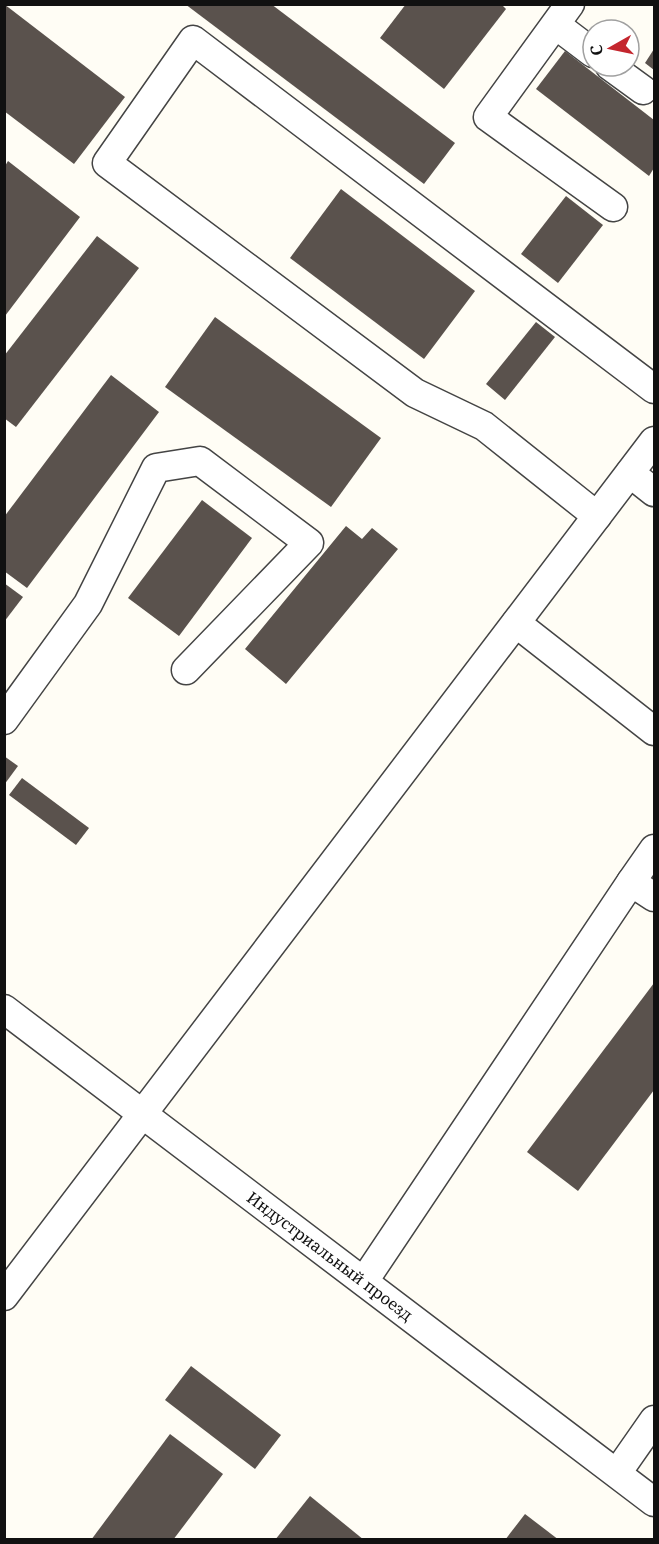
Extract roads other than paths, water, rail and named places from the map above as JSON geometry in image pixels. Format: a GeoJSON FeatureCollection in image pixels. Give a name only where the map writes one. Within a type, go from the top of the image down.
{"type":"FeatureCollection","features":[{"type":"Feature","properties":{"kind":"street"},"geometry":{"type":"LineString","coordinates":[[581,38],[563,15],[488,117],[614,207]]}},
{"type":"Feature","properties":{"kind":"street"},"geometry":{"type":"LineString","coordinates":[[597,516],[484,426],[415,393],[107,163],[193,40],[654,389]]}},
{"type":"Feature","properties":{"kind":"street"},"geometry":{"type":"LineString","coordinates":[[626,78],[643,90]]}},
{"type":"Feature","properties":{"kind":"street"},"geometry":{"type":"LineString","coordinates":[[4,1296],[654,441]]}},
{"type":"Feature","properties":{"kind":"street"},"geometry":{"type":"LineString","coordinates":[[4,720],[88,604],[156,468],[200,461],[309,543],[186,670]]}},
{"type":"Feature","properties":{"kind":"street"},"geometry":{"type":"LineString","coordinates":[[630,472],[654,492]]}},
{"type":"Feature","properties":{"kind":"street"},"geometry":{"type":"LineString","coordinates":[[516,623],[654,731]]}},
{"type":"Feature","properties":{"kind":"street"},"geometry":{"type":"LineString","coordinates":[[364,1281],[643,890],[654,849]]}},
{"type":"Feature","properties":{"kind":"street","name":"Индустриальный проезд"},"geometry":{"type":"LineString","coordinates":[[4,1010],[654,1502]]}},
{"type":"Feature","properties":{"kind":"street"},"geometry":{"type":"LineString","coordinates":[[617,1473],[654,1420]]}}]}
